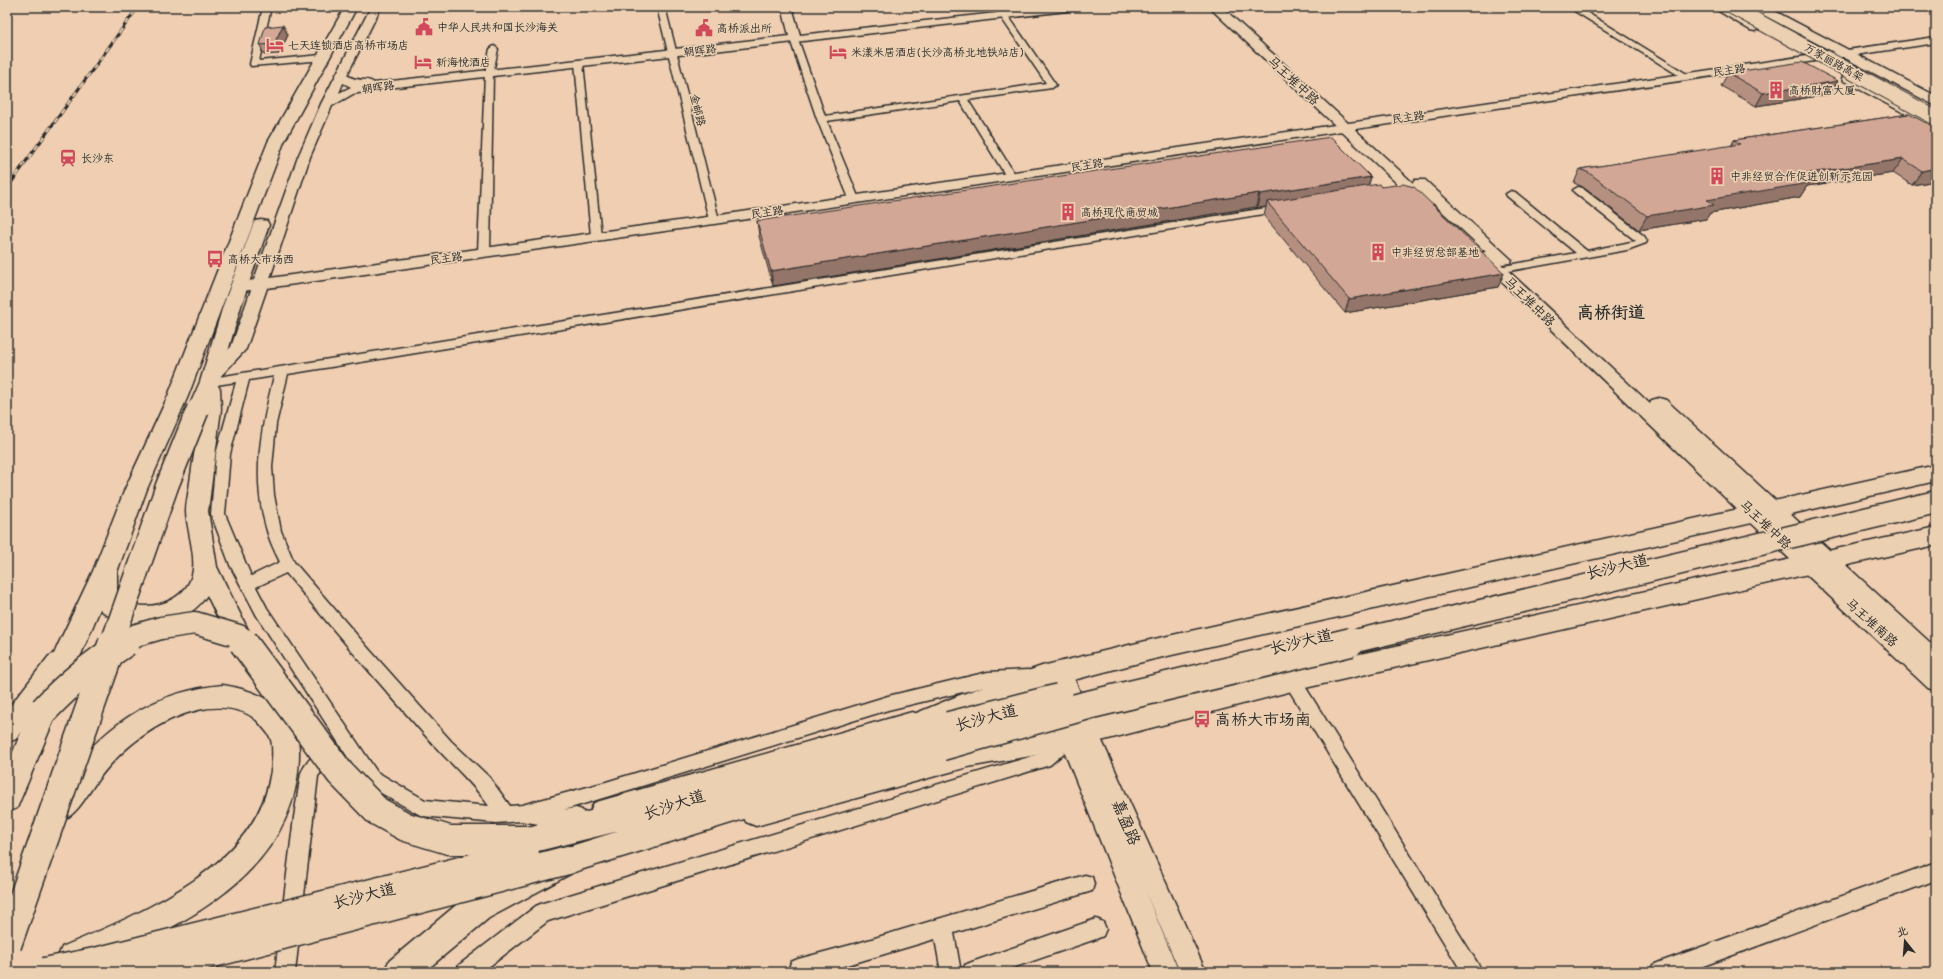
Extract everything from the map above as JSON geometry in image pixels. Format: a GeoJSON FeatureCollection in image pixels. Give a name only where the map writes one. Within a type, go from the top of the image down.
{"type":"FeatureCollection","features":[{"type":"Feature","properties":{"kind":"main road"},"geometry":{"type":"LineString","coordinates":[[7,945],[196,405],[276,142],[321,58],[351,7]]}},
{"type":"Feature","properties":{"kind":"main road"},"geometry":{"type":"LineString","coordinates":[[274,190],[292,141],[360,7]]}},
{"type":"Feature","properties":{"kind":"main road","name":"马王堆中路"},"geometry":{"type":"LineString","coordinates":[[1215,7],[1352,127]]}},
{"type":"Feature","properties":{"kind":"main road","name":"马王堆中路"},"geometry":{"type":"LineString","coordinates":[[1229,7],[1352,127],[1409,188],[1505,269],[1817,562]]}},
{"type":"Feature","properties":{"kind":"main road"},"geometry":{"type":"LineString","coordinates":[[1718,7],[1936,126]]}},
{"type":"Feature","properties":{"kind":"main road","name":"万家丽路高架"},"geometry":{"type":"LineString","coordinates":[[1732,7],[1936,118]]}},
{"type":"Feature","properties":{"kind":"main road","name":"万家丽路高架"},"geometry":{"type":"LineString","coordinates":[[1742,7],[1936,112]]}},
{"type":"Feature","properties":{"kind":"main road"},"geometry":{"type":"LineString","coordinates":[[1758,7],[1936,102]]}},
{"type":"Feature","properties":{"kind":"main road"},"geometry":{"type":"LineString","coordinates":[[7,799],[70,647],[105,571],[136,489],[196,405],[211,379],[238,287],[266,211]]}},
{"type":"Feature","properties":{"kind":"main road"},"geometry":{"type":"LineString","coordinates":[[105,571],[105,598],[113,607],[125,613],[140,617],[158,616],[186,602],[196,592],[203,580],[205,567],[197,511],[196,405]]}},
{"type":"Feature","properties":{"kind":"main road"},"geometry":{"type":"LineString","coordinates":[[850,752],[969,703],[1052,674],[1421,587],[1936,473]]}},
{"type":"Feature","properties":{"kind":"main road","name":"长沙大道"},"geometry":{"type":"LineString","coordinates":[[568,860],[706,819],[1041,702],[1936,490]]}},
{"type":"Feature","properties":{"kind":"main road","name":"长沙大道"},"geometry":{"type":"LineString","coordinates":[[44,972],[95,962],[520,831],[850,752],[945,736],[1088,705],[1936,502]]}},
{"type":"Feature","properties":{"kind":"main road"},"geometry":{"type":"LineString","coordinates":[[706,819],[763,812],[968,755],[1079,734],[1292,680],[1936,536]]}},
{"type":"Feature","properties":{"kind":"main road","name":"马王堆南路"},"geometry":{"type":"LineString","coordinates":[[1817,562],[1936,662]]}},
{"type":"Feature","properties":{"kind":"main road","name":"马王堆南路"},"geometry":{"type":"LineString","coordinates":[[1817,562],[1936,681]]}},
{"type":"Feature","properties":{"kind":"main road"},"geometry":{"type":"LineString","coordinates":[[205,567],[239,636],[340,773],[377,811],[406,827],[449,840],[520,831]]}},
{"type":"Feature","properties":{"kind":"main road"},"geometry":{"type":"LineString","coordinates":[[44,710],[65,687],[91,665],[137,635],[160,628],[195,623],[239,636]]}},
{"type":"Feature","properties":{"kind":"main road"},"geometry":{"type":"LineString","coordinates":[[7,732],[70,647]]}},
{"type":"Feature","properties":{"kind":"main road"},"geometry":{"type":"LineString","coordinates":[[41,972],[150,924],[191,900],[226,874],[253,846],[271,818],[282,788],[287,764],[284,733],[273,718],[258,704],[240,699],[208,696],[176,704],[140,724],[112,744],[90,767],[48,827]]}},
{"type":"Feature","properties":{"kind":"main road"},"geometry":{"type":"LineString","coordinates":[[141,972],[568,860]]}},
{"type":"Feature","properties":{"kind":"main road"},"geometry":{"type":"LineString","coordinates":[[400,972],[478,908],[568,860]]}},
{"type":"Feature","properties":{"kind":"street"},"geometry":{"type":"LineString","coordinates":[[268,7],[254,64],[321,58]]}},
{"type":"Feature","properties":{"kind":"street"},"geometry":{"type":"LineString","coordinates":[[211,379],[238,349],[304,156],[327,104],[376,7]]}},
{"type":"Feature","properties":{"kind":"street","name":"金邮路"},"geometry":{"type":"LineString","coordinates":[[661,7],[714,220]]}},
{"type":"Feature","properties":{"kind":"street"},"geometry":{"type":"LineString","coordinates":[[787,7],[795,37],[822,119],[854,199]]}},
{"type":"Feature","properties":{"kind":"street","name":"朝晖路"},"geometry":{"type":"LineString","coordinates":[[327,104],[350,91],[489,72],[795,37],[1036,7]]}},
{"type":"Feature","properties":{"kind":"street","name":"朝晖路"},"geometry":{"type":"LineString","coordinates":[[1000,11],[1076,7]]}},
{"type":"Feature","properties":{"kind":"street"},"geometry":{"type":"LineString","coordinates":[[1572,7],[1686,76]]}},
{"type":"Feature","properties":{"kind":"street"},"geometry":{"type":"LineString","coordinates":[[822,119],[1052,85],[1000,11]]}},
{"type":"Feature","properties":{"kind":"street","name":"民主路"},"geometry":{"type":"LineString","coordinates":[[1848,55],[1936,40]]}},
{"type":"Feature","properties":{"kind":"street","name":"民主路"},"geometry":{"type":"LineString","coordinates":[[260,287],[484,252],[714,220],[1848,55],[1936,44]]}},
{"type":"Feature","properties":{"kind":"street"},"geometry":{"type":"LineString","coordinates":[[484,252],[489,72],[494,49]]}},
{"type":"Feature","properties":{"kind":"street","name":"朝晖路"},"geometry":{"type":"LineString","coordinates":[[341,76],[352,84],[377,83],[578,63],[671,51]]}},
{"type":"Feature","properties":{"kind":"street","name":"民主路"},"geometry":{"type":"LineString","coordinates":[[238,287],[260,287],[1352,127],[1686,76],[1814,60]]}},
{"type":"Feature","properties":{"kind":"street"},"geometry":{"type":"LineString","coordinates":[[578,63],[596,236]]}},
{"type":"Feature","properties":{"kind":"street"},"geometry":{"type":"LineString","coordinates":[[962,98],[1011,176]]}},
{"type":"Feature","properties":{"kind":"street"},"geometry":{"type":"LineString","coordinates":[[1505,269],[1634,246],[1642,241],[1578,190]]}},
{"type":"Feature","properties":{"kind":"street"},"geometry":{"type":"LineString","coordinates":[[1511,194],[1585,255]]}},
{"type":"Feature","properties":{"kind":"street"},"geometry":{"type":"LineString","coordinates":[[211,379],[244,377],[282,371],[1292,207]]}},
{"type":"Feature","properties":{"kind":"street"},"geometry":{"type":"LineString","coordinates":[[282,371],[269,424],[265,467],[267,495],[274,531],[288,565],[362,654],[445,746],[483,783],[520,831]]}},
{"type":"Feature","properties":{"kind":"street"},"geometry":{"type":"LineString","coordinates":[[244,377],[223,454],[218,514],[237,565],[262,612],[371,778],[422,808],[496,815],[520,831]]}},
{"type":"Feature","properties":{"kind":"street"},"geometry":{"type":"LineString","coordinates":[[247,585],[288,565]]}},
{"type":"Feature","properties":{"kind":"street"},"geometry":{"type":"LineString","coordinates":[[520,831],[613,788],[888,703],[988,679],[1052,674]]}},
{"type":"Feature","properties":{"kind":"street","name":"嘉盈路"},"geometry":{"type":"LineString","coordinates":[[1052,674],[1079,734],[1193,972]]}},
{"type":"Feature","properties":{"kind":"street"},"geometry":{"type":"LineString","coordinates":[[1292,680],[1473,972]]}},
{"type":"Feature","properties":{"kind":"street"},"geometry":{"type":"LineString","coordinates":[[520,831],[540,818],[564,820],[678,794],[969,703]]}},
{"type":"Feature","properties":{"kind":"street"},"geometry":{"type":"LineString","coordinates":[[466,972],[542,913],[1044,760],[1079,734]]}},
{"type":"Feature","properties":{"kind":"street","name":"嘉盈路"},"geometry":{"type":"LineString","coordinates":[[1079,734],[1166,972]]}},
{"type":"Feature","properties":{"kind":"street"},"geometry":{"type":"LineString","coordinates":[[285,972],[303,817],[310,773],[343,735]]}},
{"type":"Feature","properties":{"kind":"street"},"geometry":{"type":"LineString","coordinates":[[1660,972],[1936,871]]}},
{"type":"Feature","properties":{"kind":"street"},"geometry":{"type":"LineString","coordinates":[[798,972],[798,969],[1085,884]]}},
{"type":"Feature","properties":{"kind":"street"},"geometry":{"type":"LineString","coordinates":[[943,927],[951,972]]}},
{"type":"Feature","properties":{"kind":"street"},"geometry":{"type":"LineString","coordinates":[[972,972],[1096,929]]}},
{"type":"Feature","properties":{"kind":"building"},"geometry":{"type":"Polygon","coordinates":[[[283,25],[274,44],[260,45],[265,27],[283,25]]]}},
{"type":"Feature","properties":{"kind":"building"},"geometry":{"type":"Polygon","coordinates":[[[1802,62],[1838,81],[1763,93],[1728,73],[1802,62]]]}},
{"type":"Feature","properties":{"kind":"building","name":"中非经贸合作促进创新示范园"},"geometry":{"type":"Polygon","coordinates":[[[1909,114],[1936,128],[1936,168],[1922,171],[1903,159],[1797,175],[1809,183],[1707,200],[1714,205],[1647,216],[1589,173],[1580,169],[1740,144],[1734,140],[1909,114]]]}},
{"type":"Feature","properties":{"kind":"building","name":"高桥现代商贸城"},"geometry":{"type":"Polygon","coordinates":[[[1331,137],[1371,177],[1259,193],[771,271],[757,221],[1102,170],[1331,137]]]}},
{"type":"Feature","properties":{"kind":"building","name":"中非经贸总部基地"},"geometry":{"type":"Polygon","coordinates":[[[1379,184],[1381,187],[1403,184],[1414,187],[1504,273],[1349,299],[1267,202],[1379,184]]]}},
{"type":"Feature","properties":{"kind":"railway"},"geometry":{"type":"LineString","coordinates":[[22,167],[138,7]]}},
{"type":"Feature","properties":{"kind":"railway"},"geometry":{"type":"LineString","coordinates":[[7,188],[23,166]]}},
{"type":"Feature","properties":{"kind":"place","name":"中华人民共和国长沙海关"},"geometry":{"type":"Point","coordinates":[424,27]}},
{"type":"Feature","properties":{"kind":"place","name":"高桥派出所"},"geometry":{"type":"Point","coordinates":[704,28]}},
{"type":"Feature","properties":{"kind":"place","name":"七天连锁酒店高桥市场店"},"geometry":{"type":"Point","coordinates":[275,45]}},
{"type":"Feature","properties":{"kind":"place","name":"米漾米居酒店(长沙高桥北地铁站店)"},"geometry":{"type":"Point","coordinates":[838,52]}},
{"type":"Feature","properties":{"kind":"place","name":"新海悦酒店"},"geometry":{"type":"Point","coordinates":[423,62]}},
{"type":"Feature","properties":{"kind":"place","name":"高桥财富大厦"},"geometry":{"type":"Point","coordinates":[1776,90]}},
{"type":"Feature","properties":{"kind":"place","name":"长沙东"},"geometry":{"type":"Point","coordinates":[68,158]}},
{"type":"Feature","properties":{"kind":"place","name":"中非经贸合作促进创新示范园"},"geometry":{"type":"Point","coordinates":[1717,176]}},
{"type":"Feature","properties":{"kind":"place","name":"高桥现代商贸城"},"geometry":{"type":"Point","coordinates":[1068,212]}},
{"type":"Feature","properties":{"kind":"place","name":"中非经贸总部基地"},"geometry":{"type":"Point","coordinates":[1378,252]}},
{"type":"Feature","properties":{"kind":"place","name":"高桥大市场西"},"geometry":{"type":"Point","coordinates":[215,259]}},
{"type":"Feature","properties":{"kind":"place","name":"高桥大市场南"},"geometry":{"type":"Point","coordinates":[1202,719]}},
{"type":"Feature","properties":{"kind":"district","name":"高桥街道"},"geometry":{"type":"Point","coordinates":[1611,312]}}]}
